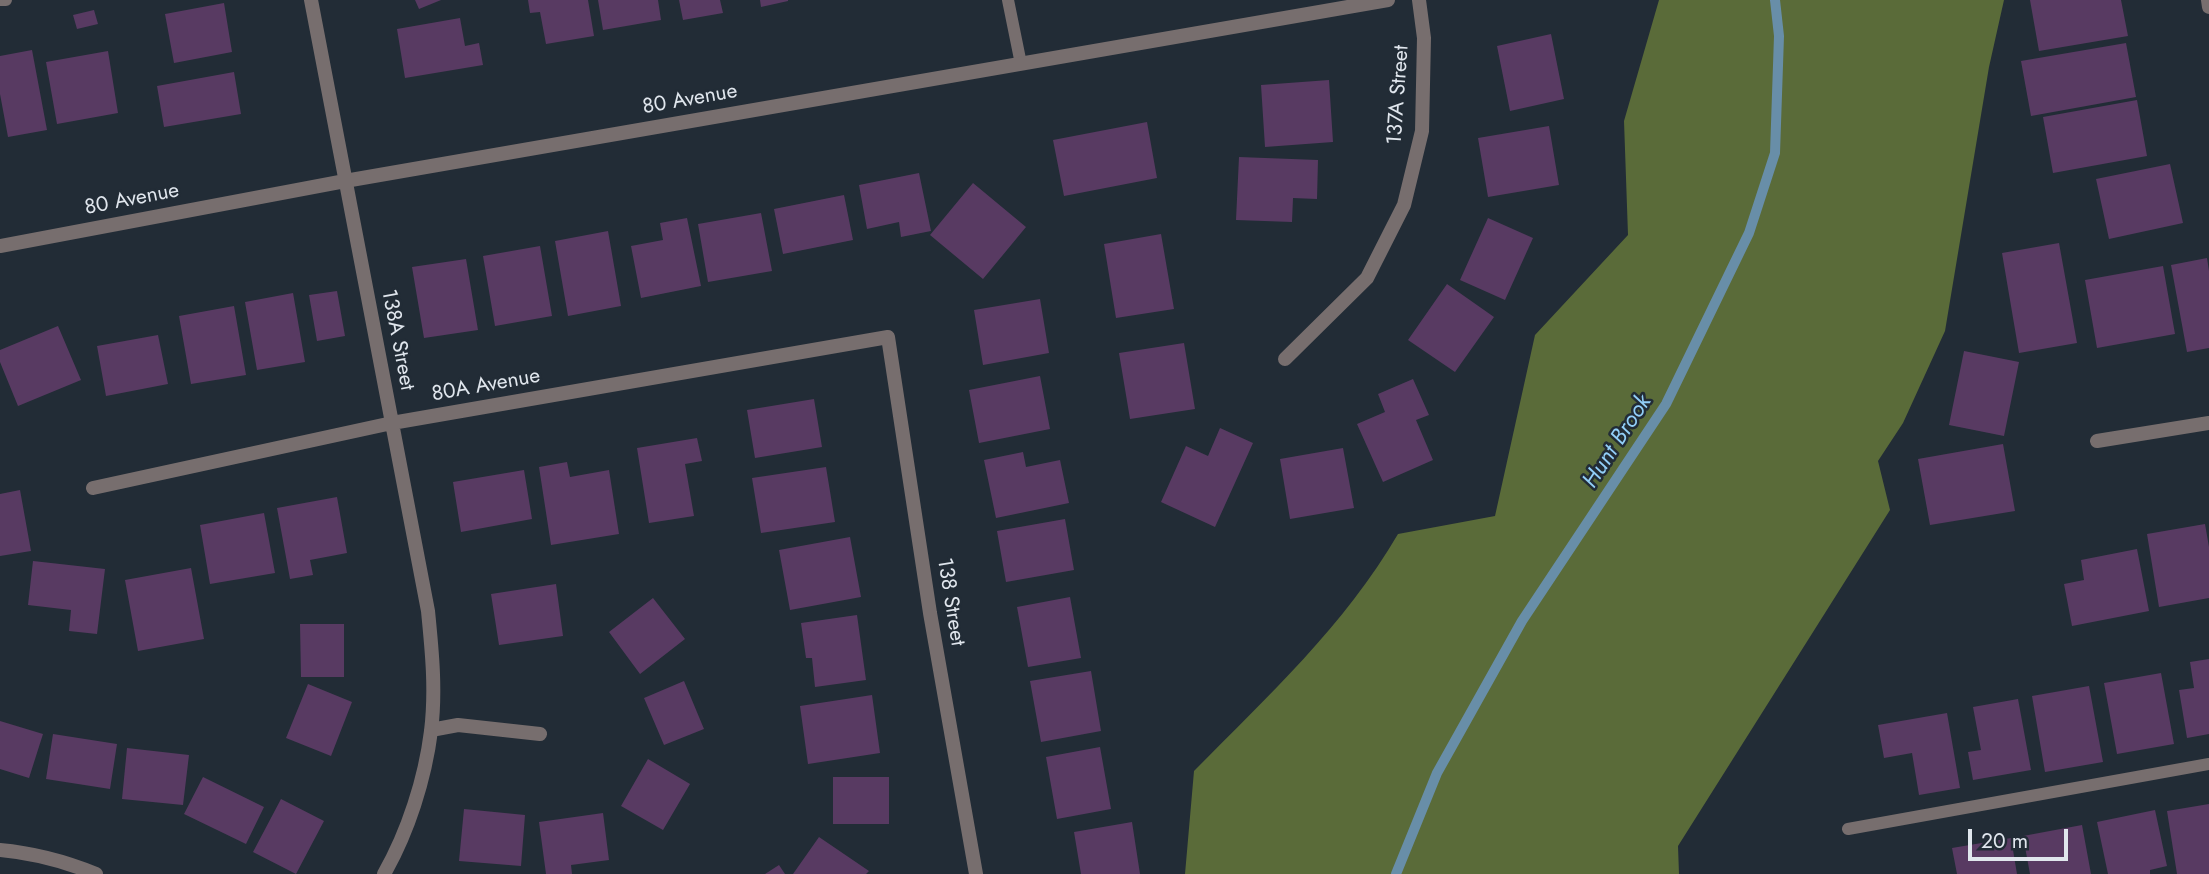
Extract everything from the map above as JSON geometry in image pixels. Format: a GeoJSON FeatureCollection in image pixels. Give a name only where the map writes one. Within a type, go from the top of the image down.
{"type":"FeatureCollection","features":[{"type":"Feature","properties":{"kind":"street","name":"138A Street"},"geometry":{"type":"LineString","coordinates":[[311,0],[428,611],[433,686],[431,730],[411,814],[383,874]]}},
{"type":"Feature","properties":{"kind":"street","name":"80 Avenue"},"geometry":{"type":"LineString","coordinates":[[0,246],[345,181],[1388,0]]}},
{"type":"Feature","properties":{"kind":"street","name":"137A Street"},"geometry":{"type":"LineString","coordinates":[[1285,359],[1367,278],[1404,205],[1422,131],[1424,38],[1419,0]]}},
{"type":"Feature","properties":{"kind":"street"},"geometry":{"type":"LineString","coordinates":[[2208,0],[2209,7]]}},
{"type":"Feature","properties":{"kind":"street","name":"80A Avenue"},"geometry":{"type":"LineString","coordinates":[[93,488],[392,423],[888,337]]}},
{"type":"Feature","properties":{"kind":"street","name":"138 Street"},"geometry":{"type":"LineString","coordinates":[[888,337],[930,613],[976,874]]}},
{"type":"Feature","properties":{"kind":"street"},"geometry":{"type":"LineString","coordinates":[[2097,441],[2209,423]]}},
{"type":"Feature","properties":{"kind":"street"},"geometry":{"type":"LineString","coordinates":[[431,730],[458,725],[540,734]]}},
{"type":"Feature","properties":{"kind":"street"},"geometry":{"type":"LineString","coordinates":[[0,850],[25,852],[65,862],[96,874]]}},
{"type":"Feature","properties":{"kind":"lane"},"geometry":{"type":"LineString","coordinates":[[0,0],[6,0]]}},
{"type":"Feature","properties":{"kind":"lane"},"geometry":{"type":"LineString","coordinates":[[1008,0],[1021,64]]}},
{"type":"Feature","properties":{"kind":"lane"},"geometry":{"type":"LineString","coordinates":[[1847,829],[2209,764]]}},
{"type":"Feature","properties":{"kind":"green space"},"geometry":{"type":"Polygon","coordinates":[[[1659,0],[2004,0],[1989,67],[1945,331],[1903,423],[1878,461],[1890,510],[1678,846],[1679,874],[1185,874],[1194,771],[1304,659],[1354,599],[1398,534],[1495,516],[1535,335],[1628,235],[1624,121],[1659,0]]]}},
{"type":"Feature","properties":{"kind":"building"},"geometry":{"type":"Polygon","coordinates":[[[415,0],[441,0],[419,9],[415,0]]]}},
{"type":"Feature","properties":{"kind":"building"},"geometry":{"type":"Polygon","coordinates":[[[528,0],[588,0],[594,36],[546,44],[540,12],[530,13],[528,0]]]}},
{"type":"Feature","properties":{"kind":"building"},"geometry":{"type":"Polygon","coordinates":[[[598,0],[658,0],[661,20],[603,30],[598,0]]]}},
{"type":"Feature","properties":{"kind":"building"},"geometry":{"type":"Polygon","coordinates":[[[679,0],[720,0],[723,13],[683,20],[679,0]]]}},
{"type":"Feature","properties":{"kind":"building"},"geometry":{"type":"Polygon","coordinates":[[[760,0],[788,0],[788,1],[761,7],[760,0]]]}},
{"type":"Feature","properties":{"kind":"building"},"geometry":{"type":"Polygon","coordinates":[[[2030,0],[2121,0],[2128,36],[2039,51],[2030,0]]]}},
{"type":"Feature","properties":{"kind":"building"},"geometry":{"type":"Polygon","coordinates":[[[224,3],[232,52],[174,63],[165,14],[224,3]]]}},
{"type":"Feature","properties":{"kind":"building"},"geometry":{"type":"Polygon","coordinates":[[[94,10],[98,24],[77,29],[73,15],[94,10]]]}},
{"type":"Feature","properties":{"kind":"building"},"geometry":{"type":"Polygon","coordinates":[[[460,18],[465,46],[479,43],[483,65],[405,78],[397,29],[460,18]]]}},
{"type":"Feature","properties":{"kind":"building"},"geometry":{"type":"Polygon","coordinates":[[[1551,34],[1564,99],[1510,111],[1497,46],[1551,34]]]}},
{"type":"Feature","properties":{"kind":"building"},"geometry":{"type":"Polygon","coordinates":[[[2126,43],[2136,97],[2031,116],[2021,61],[2126,43]]]}},
{"type":"Feature","properties":{"kind":"building"},"geometry":{"type":"Polygon","coordinates":[[[32,50],[47,130],[8,137],[0,94],[0,56],[32,50]]]}},
{"type":"Feature","properties":{"kind":"building"},"geometry":{"type":"Polygon","coordinates":[[[108,51],[118,113],[57,124],[46,62],[108,51]]]}},
{"type":"Feature","properties":{"kind":"building"},"geometry":{"type":"Polygon","coordinates":[[[234,72],[241,114],[164,127],[157,86],[234,72]]]}},
{"type":"Feature","properties":{"kind":"building"},"geometry":{"type":"Polygon","coordinates":[[[1329,80],[1333,142],[1265,147],[1261,85],[1329,80]]]}},
{"type":"Feature","properties":{"kind":"building"},"geometry":{"type":"Polygon","coordinates":[[[2137,100],[2147,156],[2053,173],[2043,117],[2137,100]]]}},
{"type":"Feature","properties":{"kind":"building"},"geometry":{"type":"Polygon","coordinates":[[[1147,122],[1157,178],[1064,196],[1053,140],[1147,122]]]}},
{"type":"Feature","properties":{"kind":"building"},"geometry":{"type":"Polygon","coordinates":[[[1549,126],[1559,185],[1488,197],[1478,138],[1549,126]]]}},
{"type":"Feature","properties":{"kind":"building"},"geometry":{"type":"Polygon","coordinates":[[[1239,157],[1318,160],[1317,199],[1293,198],[1292,222],[1236,220],[1239,157]]]}},
{"type":"Feature","properties":{"kind":"building"},"geometry":{"type":"Polygon","coordinates":[[[2170,164],[2183,223],[2109,239],[2096,179],[2170,164]]]}},
{"type":"Feature","properties":{"kind":"building"},"geometry":{"type":"Polygon","coordinates":[[[919,173],[931,231],[901,237],[899,222],[867,229],[859,185],[919,173]]]}},
{"type":"Feature","properties":{"kind":"building"},"geometry":{"type":"Polygon","coordinates":[[[973,183],[1026,227],[983,279],[930,235],[973,183]]]}},
{"type":"Feature","properties":{"kind":"building"},"geometry":{"type":"Polygon","coordinates":[[[844,195],[853,240],[783,254],[774,209],[844,195]]]}},
{"type":"Feature","properties":{"kind":"building"},"geometry":{"type":"Polygon","coordinates":[[[761,213],[772,271],[708,282],[698,224],[761,213]]]}},
{"type":"Feature","properties":{"kind":"building"},"geometry":{"type":"Polygon","coordinates":[[[687,218],[701,286],[641,298],[631,246],[663,240],[660,223],[687,218]]]}},
{"type":"Feature","properties":{"kind":"building"},"geometry":{"type":"Polygon","coordinates":[[[1488,218],[1533,238],[1505,300],[1460,280],[1488,218]]]}},
{"type":"Feature","properties":{"kind":"building"},"geometry":{"type":"Polygon","coordinates":[[[608,231],[621,306],[568,316],[555,241],[608,231]]]}},
{"type":"Feature","properties":{"kind":"building"},"geometry":{"type":"Polygon","coordinates":[[[1161,234],[1174,309],[1116,318],[1104,244],[1161,234]]]}},
{"type":"Feature","properties":{"kind":"building"},"geometry":{"type":"Polygon","coordinates":[[[2059,243],[2077,343],[2019,353],[2002,253],[2059,243]]]}},
{"type":"Feature","properties":{"kind":"building"},"geometry":{"type":"Polygon","coordinates":[[[540,246],[552,316],[495,326],[483,256],[540,246]]]}},
{"type":"Feature","properties":{"kind":"building"},"geometry":{"type":"Polygon","coordinates":[[[2207,258],[2209,348],[2187,352],[2171,265],[2207,258]]]}},
{"type":"Feature","properties":{"kind":"building"},"geometry":{"type":"Polygon","coordinates":[[[466,259],[478,330],[424,338],[412,267],[466,259]]]}},
{"type":"Feature","properties":{"kind":"building"},"geometry":{"type":"Polygon","coordinates":[[[2163,266],[2175,334],[2097,348],[2085,280],[2163,266]]]}},
{"type":"Feature","properties":{"kind":"building"},"geometry":{"type":"Polygon","coordinates":[[[1447,284],[1494,317],[1455,372],[1408,340],[1447,284]]]}},
{"type":"Feature","properties":{"kind":"building"},"geometry":{"type":"Polygon","coordinates":[[[337,291],[345,336],[317,341],[309,295],[337,291]]]}},
{"type":"Feature","properties":{"kind":"building"},"geometry":{"type":"Polygon","coordinates":[[[293,293],[305,362],[257,370],[245,302],[293,293]]]}},
{"type":"Feature","properties":{"kind":"building"},"geometry":{"type":"Polygon","coordinates":[[[1040,299],[1049,353],[983,365],[974,310],[1040,299]]]}},
{"type":"Feature","properties":{"kind":"building"},"geometry":{"type":"Polygon","coordinates":[[[234,306],[246,375],[191,384],[179,316],[234,306]]]}},
{"type":"Feature","properties":{"kind":"building"},"geometry":{"type":"Polygon","coordinates":[[[58,326],[81,380],[18,406],[0,362],[0,350],[58,326]]]}},
{"type":"Feature","properties":{"kind":"building"},"geometry":{"type":"Polygon","coordinates":[[[158,335],[168,384],[106,396],[97,346],[158,335]]]}},
{"type":"Feature","properties":{"kind":"building"},"geometry":{"type":"Polygon","coordinates":[[[1184,343],[1195,409],[1130,419],[1119,353],[1184,343]]]}},
{"type":"Feature","properties":{"kind":"building"},"geometry":{"type":"Polygon","coordinates":[[[1964,351],[2019,362],[2004,436],[1949,425],[1964,351]]]}},
{"type":"Feature","properties":{"kind":"building"},"geometry":{"type":"Polygon","coordinates":[[[1040,376],[1050,429],[979,443],[969,390],[1040,376]]]}},
{"type":"Feature","properties":{"kind":"building"},"geometry":{"type":"Polygon","coordinates":[[[1413,379],[1429,415],[1416,420],[1433,460],[1383,482],[1357,424],[1385,412],[1378,394],[1413,379]]]}},
{"type":"Feature","properties":{"kind":"building"},"geometry":{"type":"Polygon","coordinates":[[[814,399],[822,447],[755,458],[747,410],[814,399]]]}},
{"type":"Feature","properties":{"kind":"building"},"geometry":{"type":"Polygon","coordinates":[[[1220,428],[1253,443],[1215,527],[1161,502],[1186,446],[1208,456],[1220,428]]]}},
{"type":"Feature","properties":{"kind":"building"},"geometry":{"type":"Polygon","coordinates":[[[697,438],[702,461],[685,464],[694,516],[649,523],[637,448],[697,438]]]}},
{"type":"Feature","properties":{"kind":"building"},"geometry":{"type":"Polygon","coordinates":[[[2003,444],[2015,511],[1930,525],[1918,459],[2003,444]]]}},
{"type":"Feature","properties":{"kind":"building"},"geometry":{"type":"Polygon","coordinates":[[[1343,448],[1354,508],[1290,519],[1280,459],[1343,448]]]}},
{"type":"Feature","properties":{"kind":"building"},"geometry":{"type":"Polygon","coordinates":[[[1023,452],[1026,467],[1060,460],[1069,503],[996,518],[984,460],[1023,452]]]}},
{"type":"Feature","properties":{"kind":"building"},"geometry":{"type":"Polygon","coordinates":[[[567,462],[570,477],[609,470],[619,534],[551,545],[539,467],[567,462]]]}},
{"type":"Feature","properties":{"kind":"building"},"geometry":{"type":"Polygon","coordinates":[[[826,467],[835,522],[761,533],[752,478],[826,467]]]}},
{"type":"Feature","properties":{"kind":"building"},"geometry":{"type":"Polygon","coordinates":[[[524,470],[532,519],[461,532],[453,482],[524,470]]]}},
{"type":"Feature","properties":{"kind":"building"},"geometry":{"type":"Polygon","coordinates":[[[20,490],[31,551],[0,556],[0,494],[20,490]]]}},
{"type":"Feature","properties":{"kind":"building"},"geometry":{"type":"Polygon","coordinates":[[[337,497],[347,553],[310,560],[313,575],[290,579],[277,508],[337,497]]]}},
{"type":"Feature","properties":{"kind":"building"},"geometry":{"type":"Polygon","coordinates":[[[264,513],[275,573],[210,584],[200,525],[264,513]]]}},
{"type":"Feature","properties":{"kind":"building"},"geometry":{"type":"Polygon","coordinates":[[[1065,519],[1074,570],[1006,582],[997,531],[1065,519]]]}},
{"type":"Feature","properties":{"kind":"building"},"geometry":{"type":"Polygon","coordinates":[[[2205,524],[2209,547],[2209,598],[2159,607],[2147,534],[2205,524]]]}},
{"type":"Feature","properties":{"kind":"building"},"geometry":{"type":"Polygon","coordinates":[[[850,537],[861,597],[790,610],[779,550],[850,537]]]}},
{"type":"Feature","properties":{"kind":"building"},"geometry":{"type":"Polygon","coordinates":[[[2137,549],[2149,611],[2072,626],[2064,584],[2084,580],[2081,560],[2137,549]]]}},
{"type":"Feature","properties":{"kind":"building"},"geometry":{"type":"Polygon","coordinates":[[[33,561],[105,569],[97,634],[69,631],[71,610],[28,605],[33,561]]]}},
{"type":"Feature","properties":{"kind":"building"},"geometry":{"type":"Polygon","coordinates":[[[191,568],[204,639],[138,651],[125,580],[191,568]]]}},
{"type":"Feature","properties":{"kind":"building"},"geometry":{"type":"Polygon","coordinates":[[[556,584],[563,636],[499,645],[491,594],[556,584]]]}},
{"type":"Feature","properties":{"kind":"building"},"geometry":{"type":"Polygon","coordinates":[[[1070,597],[1081,658],[1028,667],[1017,607],[1070,597]]]}},
{"type":"Feature","properties":{"kind":"building"},"geometry":{"type":"Polygon","coordinates":[[[653,598],[685,639],[640,674],[609,632],[653,598]]]}},
{"type":"Feature","properties":{"kind":"building"},"geometry":{"type":"Polygon","coordinates":[[[857,615],[866,680],[815,687],[812,658],[806,658],[801,623],[857,615]]]}},
{"type":"Feature","properties":{"kind":"building"},"geometry":{"type":"Polygon","coordinates":[[[300,624],[344,624],[344,677],[301,677],[300,624]]]}},
{"type":"Feature","properties":{"kind":"building"},"geometry":{"type":"Polygon","coordinates":[[[2209,659],[2209,734],[2187,738],[2179,690],[2194,688],[2190,662],[2209,659]]]}},
{"type":"Feature","properties":{"kind":"building"},"geometry":{"type":"Polygon","coordinates":[[[1091,671],[1101,731],[1041,742],[1030,681],[1091,671]]]}},
{"type":"Feature","properties":{"kind":"building"},"geometry":{"type":"Polygon","coordinates":[[[2161,673],[2174,744],[2117,754],[2104,683],[2161,673]]]}},
{"type":"Feature","properties":{"kind":"building"},"geometry":{"type":"Polygon","coordinates":[[[684,681],[704,729],[664,745],[644,698],[684,681]]]}},
{"type":"Feature","properties":{"kind":"building"},"geometry":{"type":"Polygon","coordinates":[[[308,684],[352,702],[331,756],[286,738],[308,684]]]}},
{"type":"Feature","properties":{"kind":"building"},"geometry":{"type":"Polygon","coordinates":[[[2089,686],[2103,762],[2045,772],[2032,696],[2089,686]]]}},
{"type":"Feature","properties":{"kind":"building"},"geometry":{"type":"Polygon","coordinates":[[[872,695],[880,753],[808,764],[800,706],[872,695]]]}},
{"type":"Feature","properties":{"kind":"building"},"geometry":{"type":"Polygon","coordinates":[[[2018,699],[2031,770],[1973,780],[1968,752],[1981,750],[1973,707],[2018,699]]]}},
{"type":"Feature","properties":{"kind":"building"},"geometry":{"type":"Polygon","coordinates":[[[1947,713],[1960,788],[1919,795],[1912,753],[1884,758],[1878,725],[1947,713]]]}},
{"type":"Feature","properties":{"kind":"building"},"geometry":{"type":"Polygon","coordinates":[[[0,721],[43,734],[29,778],[0,769],[0,721]]]}},
{"type":"Feature","properties":{"kind":"building"},"geometry":{"type":"Polygon","coordinates":[[[53,734],[117,744],[110,789],[46,779],[53,734]]]}},
{"type":"Feature","properties":{"kind":"building"},"geometry":{"type":"Polygon","coordinates":[[[1100,747],[1111,809],[1057,819],[1046,757],[1100,747]]]}},
{"type":"Feature","properties":{"kind":"building"},"geometry":{"type":"Polygon","coordinates":[[[127,748],[189,755],[183,805],[122,799],[127,748]]]}},
{"type":"Feature","properties":{"kind":"building"},"geometry":{"type":"Polygon","coordinates":[[[648,759],[690,784],[663,830],[621,806],[648,759]]]}},
{"type":"Feature","properties":{"kind":"building"},"geometry":{"type":"Polygon","coordinates":[[[203,777],[264,807],[246,844],[184,814],[203,777]]]}},
{"type":"Feature","properties":{"kind":"building"},"geometry":{"type":"Polygon","coordinates":[[[833,777],[889,777],[889,824],[833,824],[833,777]]]}},
{"type":"Feature","properties":{"kind":"building"},"geometry":{"type":"Polygon","coordinates":[[[281,799],[324,821],[296,874],[253,852],[281,799]]]}},
{"type":"Feature","properties":{"kind":"building"},"geometry":{"type":"Polygon","coordinates":[[[2209,804],[2209,874],[2177,874],[2167,811],[2209,804]]]}},
{"type":"Feature","properties":{"kind":"building"},"geometry":{"type":"Polygon","coordinates":[[[464,809],[525,815],[521,866],[459,861],[464,809]]]}},
{"type":"Feature","properties":{"kind":"building"},"geometry":{"type":"Polygon","coordinates":[[[2155,810],[2167,866],[2150,870],[2150,874],[2108,874],[2097,822],[2155,810]]]}},
{"type":"Feature","properties":{"kind":"building"},"geometry":{"type":"Polygon","coordinates":[[[603,813],[609,860],[571,865],[572,874],[546,874],[539,822],[603,813]]]}},
{"type":"Feature","properties":{"kind":"building"},"geometry":{"type":"Polygon","coordinates":[[[1132,822],[1140,874],[1081,874],[1074,832],[1132,822]]]}},
{"type":"Feature","properties":{"kind":"building"},"geometry":{"type":"Polygon","coordinates":[[[2082,825],[2091,874],[2030,874],[2023,836],[2082,825]]]}},
{"type":"Feature","properties":{"kind":"building"},"geometry":{"type":"Polygon","coordinates":[[[819,837],[869,871],[866,874],[793,874],[819,837]]]}},
{"type":"Feature","properties":{"kind":"building"},"geometry":{"type":"Polygon","coordinates":[[[2011,838],[2017,874],[1957,874],[1952,848],[2011,838]]]}},
{"type":"Feature","properties":{"kind":"building"},"geometry":{"type":"Polygon","coordinates":[[[779,865],[785,874],[765,874],[779,865]]]}},
{"type":"Feature","properties":{"kind":"waterway","name":"Hunt Brook"},"geometry":{"type":"LineString","coordinates":[[1396,874],[1437,773],[1522,621],[1666,404],[1749,233],[1775,153],[1779,36],[1775,0]]}}]}
